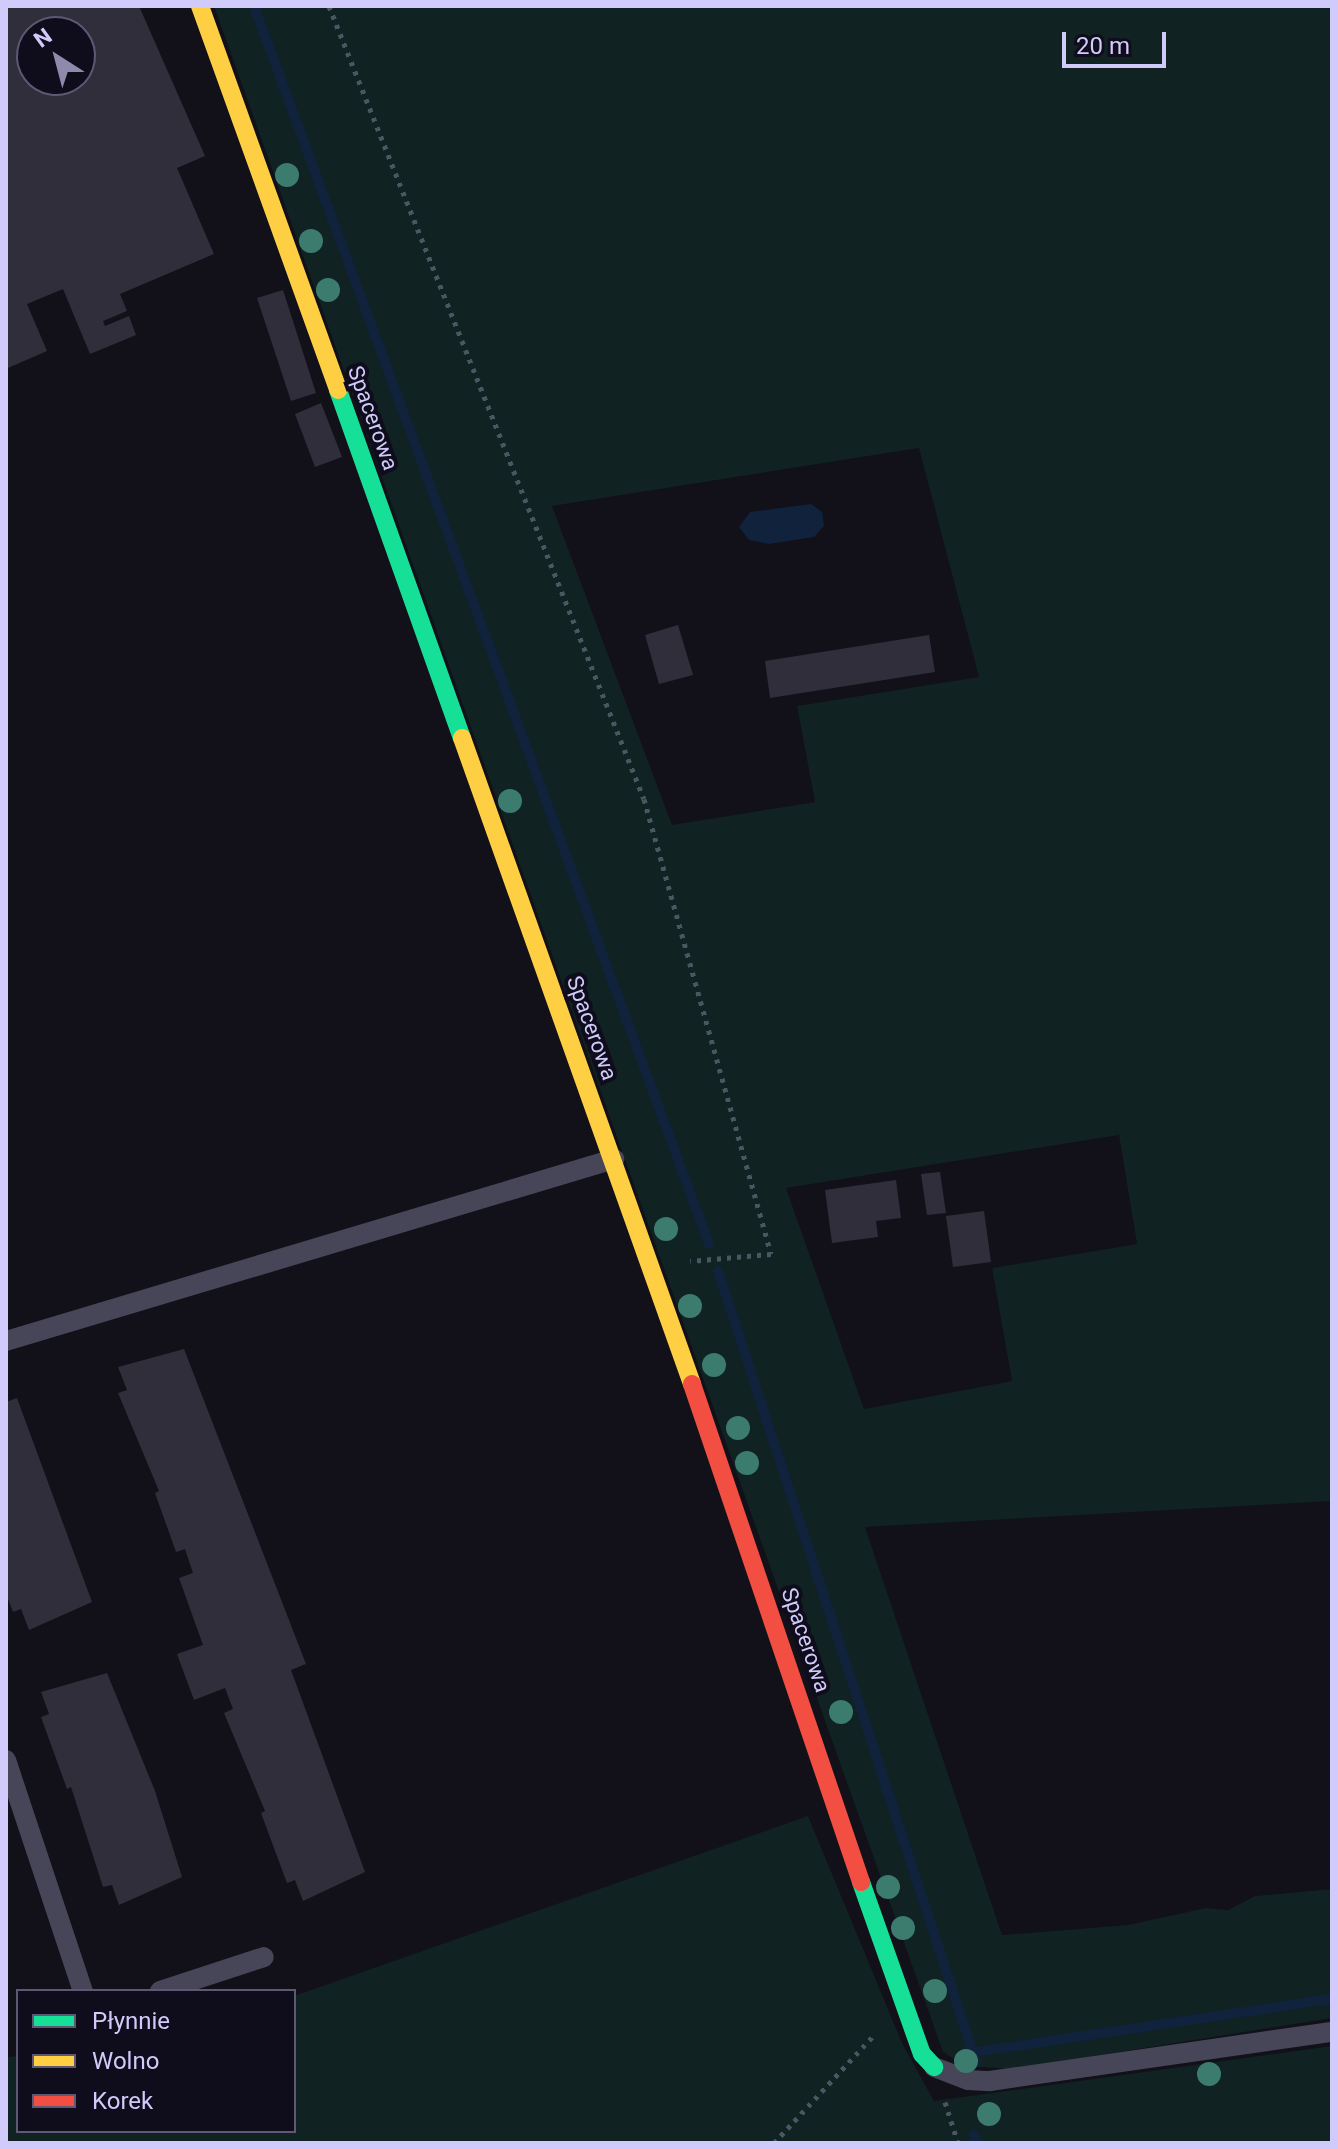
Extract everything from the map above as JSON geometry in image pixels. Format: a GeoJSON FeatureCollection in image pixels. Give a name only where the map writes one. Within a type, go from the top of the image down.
{"type":"FeatureCollection","features":[{"type":"Feature","properties":{"kind":"street","name":"Spacerowa"},"geometry":{"type":"LineString","coordinates":[[200,6],[651,1264],[904,2007],[922,2054],[934,2067]]}},
{"type":"Feature","properties":{"kind":"lane"},"geometry":{"type":"LineString","coordinates":[[6,1341],[614,1159]]}},
{"type":"Feature","properties":{"kind":"lane"},"geometry":{"type":"LineString","coordinates":[[6,1760],[82,1989]]}},
{"type":"Feature","properties":{"kind":"lane"},"geometry":{"type":"LineString","coordinates":[[166,1989],[264,1957]]}},
{"type":"Feature","properties":{"kind":"lane"},"geometry":{"type":"LineString","coordinates":[[934,2067],[968,2080],[990,2081],[1332,2032]]}},
{"type":"Feature","properties":{"kind":"path"},"geometry":{"type":"LineString","coordinates":[[329,6],[644,799],[771,1254],[651,1264]]}},
{"type":"Feature","properties":{"kind":"path"},"geometry":{"type":"LineString","coordinates":[[774,2143],[904,2007]]}},
{"type":"Feature","properties":{"kind":"shaded area"},"geometry":{"type":"Polygon","coordinates":[[[214,6],[1332,6],[1332,1501],[865,1527],[1002,1935],[1128,1925],[1206,1908],[1228,1910],[1255,1896],[1332,1889],[1332,2018],[1013,2069],[965,2066],[943,2052],[214,6]],[[919,448],[552,506],[672,825],[815,802],[797,706],[979,677],[919,448]],[[1119,1135],[786,1188],[864,1409],[1012,1381],[992,1268],[1137,1244],[1119,1135]]]}},
{"type":"Feature","properties":{"kind":"shaded area"},"geometry":{"type":"Polygon","coordinates":[[[808,1816],[902,2043],[934,2101],[1332,2046],[1332,2143],[6,2143],[6,2057],[16,2056],[16,2133],[296,2133],[296,1995],[808,1816]]]}},
{"type":"Feature","properties":{"kind":"water"},"geometry":{"type":"Polygon","coordinates":[[[811,504],[822,512],[824,526],[814,537],[769,544],[749,540],[739,527],[750,512],[811,504]]]}},
{"type":"Feature","properties":{"kind":"building"},"geometry":{"type":"Polygon","coordinates":[[[6,6],[139,6],[205,156],[177,168],[214,254],[120,294],[127,311],[103,321],[105,326],[129,316],[136,335],[90,354],[63,289],[27,304],[47,351],[8,368],[6,6]]]}},
{"type":"Feature","properties":{"kind":"building"},"geometry":{"type":"Polygon","coordinates":[[[283,290],[316,393],[291,401],[257,298],[283,290]]]}},
{"type":"Feature","properties":{"kind":"building"},"geometry":{"type":"Polygon","coordinates":[[[321,403],[342,457],[315,467],[295,414],[321,403]]]}},
{"type":"Feature","properties":{"kind":"building"},"geometry":{"type":"Polygon","coordinates":[[[678,625],[693,675],[659,684],[645,635],[678,625]]]}},
{"type":"Feature","properties":{"kind":"building"},"geometry":{"type":"Polygon","coordinates":[[[929,635],[935,672],[770,698],[765,661],[929,635]]]}},
{"type":"Feature","properties":{"kind":"building"},"geometry":{"type":"Polygon","coordinates":[[[940,1172],[946,1213],[927,1215],[921,1174],[940,1172]]]}},
{"type":"Feature","properties":{"kind":"building"},"geometry":{"type":"Polygon","coordinates":[[[896,1180],[901,1218],[876,1221],[878,1237],[832,1243],[825,1190],[896,1180]]]}},
{"type":"Feature","properties":{"kind":"building"},"geometry":{"type":"Polygon","coordinates":[[[984,1211],[991,1262],[953,1267],[946,1216],[984,1211]]]}},
{"type":"Feature","properties":{"kind":"building"},"geometry":{"type":"Polygon","coordinates":[[[184,1349],[306,1664],[291,1670],[365,1872],[303,1901],[295,1880],[287,1883],[261,1813],[265,1811],[224,1713],[233,1709],[225,1688],[194,1700],[177,1654],[203,1645],[179,1578],[193,1573],[185,1549],[176,1552],[155,1493],[159,1491],[118,1393],[127,1390],[118,1367],[184,1349]]]}},
{"type":"Feature","properties":{"kind":"building"},"geometry":{"type":"Polygon","coordinates":[[[17,1398],[92,1602],[29,1630],[21,1609],[13,1612],[6,1594],[6,1402],[17,1398]]]}},
{"type":"Feature","properties":{"kind":"building"},"geometry":{"type":"Polygon","coordinates":[[[107,1673],[155,1791],[182,1877],[119,1905],[112,1885],[103,1887],[71,1787],[67,1789],[41,1717],[49,1714],[41,1692],[107,1673]]]}},
{"type":"Feature","properties":{"kind":"waterway"},"geometry":{"type":"LineString","coordinates":[[254,6],[709,1244]]}},
{"type":"Feature","properties":{"kind":"waterway"},"geometry":{"type":"LineString","coordinates":[[718,1271],[976,2062]]}},
{"type":"Feature","properties":{"kind":"waterway"},"geometry":{"type":"LineString","coordinates":[[976,2052],[1332,1999]]}},
{"type":"Feature","properties":{"kind":"waterway"},"geometry":{"type":"LineString","coordinates":[[974,2135],[977,2143]]}},
{"type":"Feature","properties":{"kind":"traffic: fast"},"geometry":{"type":"LineString","coordinates":[[338,390],[462,738]]}},
{"type":"Feature","properties":{"kind":"traffic: fast"},"geometry":{"type":"LineString","coordinates":[[861,1882],[922,2054],[934,2067]]}},
{"type":"Feature","properties":{"kind":"traffic: slow"},"geometry":{"type":"LineString","coordinates":[[200,6],[338,390]]}},
{"type":"Feature","properties":{"kind":"traffic: slow"},"geometry":{"type":"LineString","coordinates":[[462,738],[692,1384]]}},
{"type":"Feature","properties":{"kind":"traffic: jam"},"geometry":{"type":"LineString","coordinates":[[692,1384],[861,1882]]}}]}
